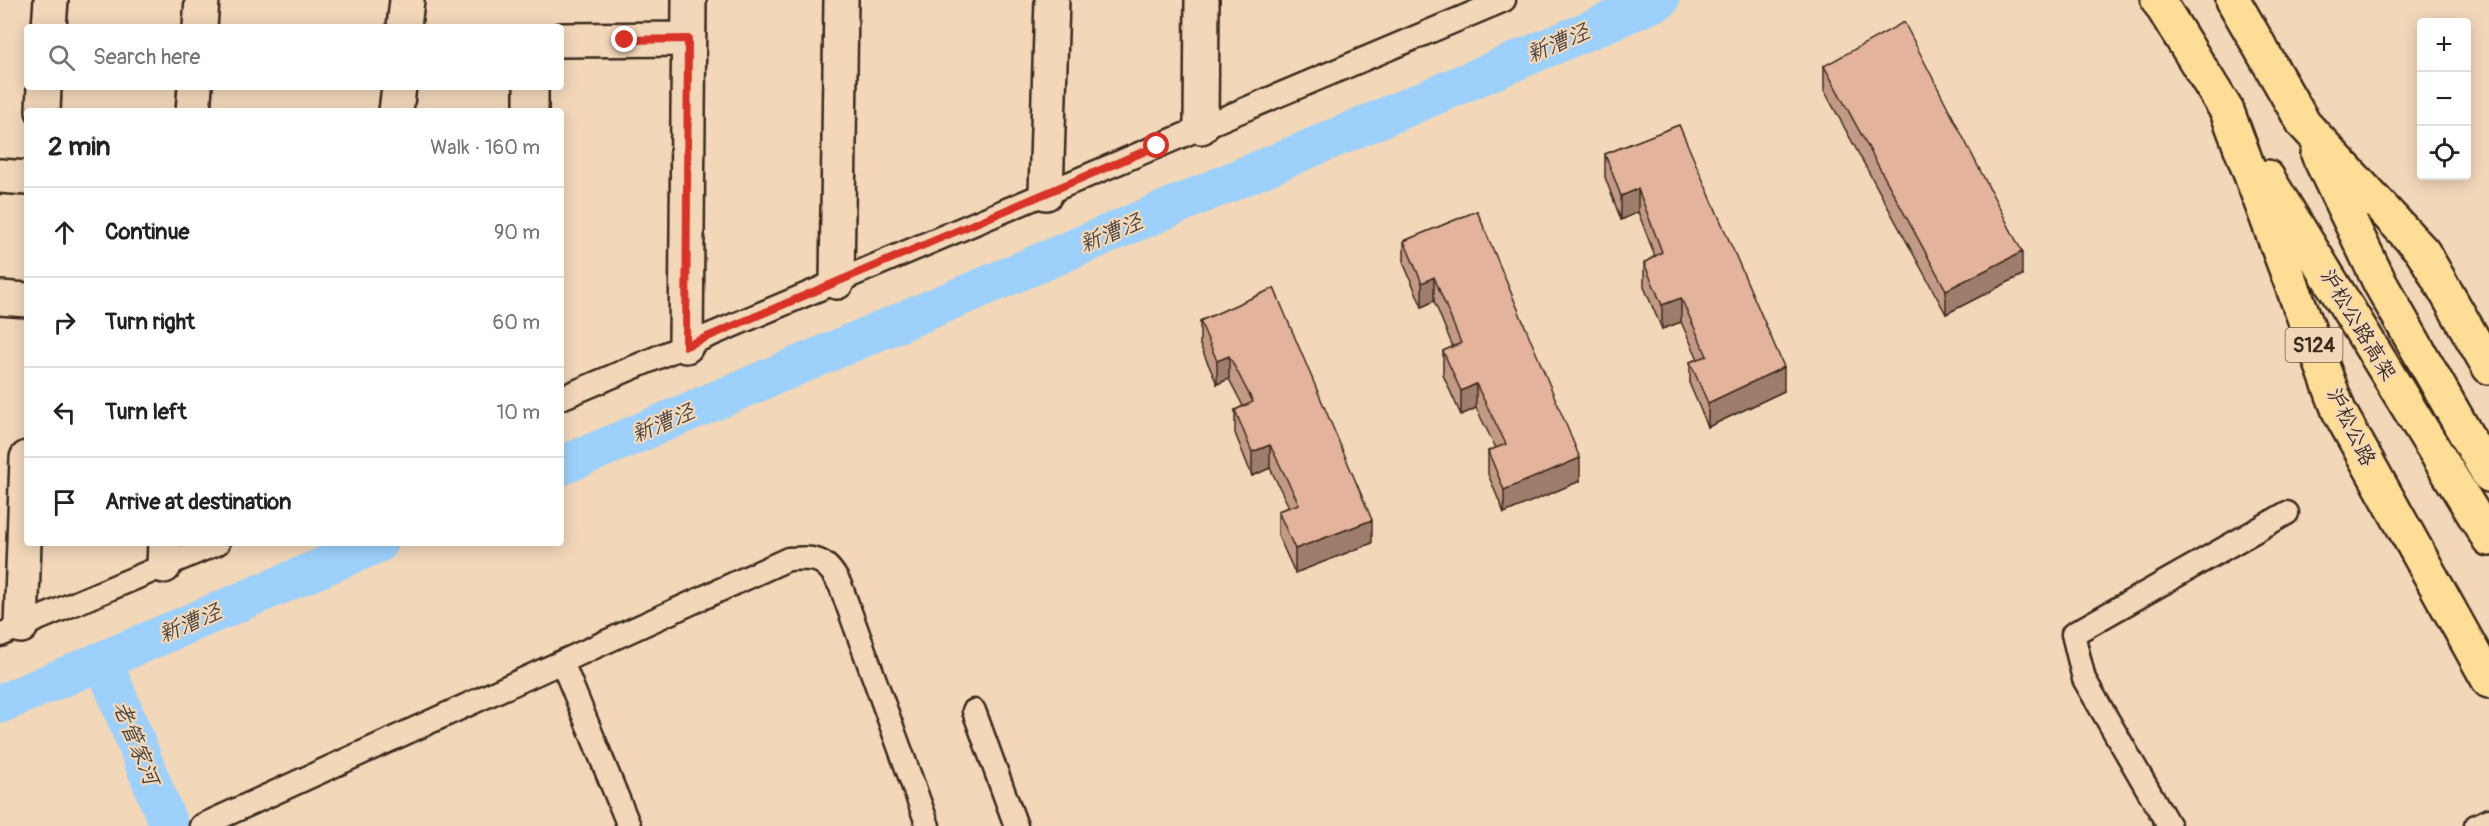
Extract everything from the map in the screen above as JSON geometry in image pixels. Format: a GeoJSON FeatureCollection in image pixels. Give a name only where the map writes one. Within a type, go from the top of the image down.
{"type":"FeatureCollection","features":[{"type":"Feature","properties":{"kind":"main road","name":"沪松公路"},"geometry":{"type":"LineString","coordinates":[[2158,0],[2227,111],[2339,411],[2489,681]]}},
{"type":"Feature","properties":{"kind":"main road"},"geometry":{"type":"LineString","coordinates":[[2233,0],[2304,124],[2423,252],[2489,367]]}},
{"type":"Feature","properties":{"kind":"main road","name":"沪松公路高架"},"geometry":{"type":"LineString","coordinates":[[2227,111],[2489,539]]}},
{"type":"Feature","properties":{"kind":"main road","name":"沪松公路高架"},"geometry":{"type":"LineString","coordinates":[[2304,124],[2380,283],[2489,475]]}},
{"type":"Feature","properties":{"kind":"street"},"geometry":{"type":"LineString","coordinates":[[49,24],[51,0]]}},
{"type":"Feature","properties":{"kind":"street"},"geometry":{"type":"LineString","coordinates":[[200,24],[202,0]]}},
{"type":"Feature","properties":{"kind":"street"},"geometry":{"type":"LineString","coordinates":[[404,24],[407,0]]}},
{"type":"Feature","properties":{"kind":"street"},"geometry":{"type":"LineString","coordinates":[[686,346],[688,0]]}},
{"type":"Feature","properties":{"kind":"street"},"geometry":{"type":"LineString","coordinates":[[837,282],[841,0]]}},
{"type":"Feature","properties":{"kind":"street"},"geometry":{"type":"LineString","coordinates":[[1046,193],[1052,0]]}},
{"type":"Feature","properties":{"kind":"street"},"geometry":{"type":"LineString","coordinates":[[1201,128],[1202,0]]}},
{"type":"Feature","properties":{"kind":"street"},"geometry":{"type":"LineString","coordinates":[[564,40],[688,39]]}},
{"type":"Feature","properties":{"kind":"street"},"geometry":{"type":"LineString","coordinates":[[43,108],[44,90]]}},
{"type":"Feature","properties":{"kind":"street"},"geometry":{"type":"LineString","coordinates":[[193,108],[195,90]]}},
{"type":"Feature","properties":{"kind":"street"},"geometry":{"type":"LineString","coordinates":[[396,108],[399,90]]}},
{"type":"Feature","properties":{"kind":"street"},"geometry":{"type":"LineString","coordinates":[[531,90],[531,108]]}},
{"type":"Feature","properties":{"kind":"street"},"geometry":{"type":"LineString","coordinates":[[0,176],[24,178]]}},
{"type":"Feature","properties":{"kind":"street"},"geometry":{"type":"LineString","coordinates":[[0,298],[24,300]]}},
{"type":"Feature","properties":{"kind":"street"},"geometry":{"type":"LineString","coordinates":[[10,630],[24,488]]}},
{"type":"Feature","properties":{"kind":"lane"},"geometry":{"type":"LineString","coordinates":[[564,397],[1504,0]]}},
{"type":"Feature","properties":{"kind":"lane"},"geometry":{"type":"LineString","coordinates":[[2169,826],[2084,679],[2073,634],[2287,513]]}},
{"type":"Feature","properties":{"kind":"lane"},"geometry":{"type":"LineString","coordinates":[[10,630],[165,554],[204,546]]}},
{"type":"Feature","properties":{"kind":"lane"},"geometry":{"type":"LineString","coordinates":[[208,823],[788,559],[812,557],[831,568],[841,587],[928,826]]}},
{"type":"Feature","properties":{"kind":"lane"},"geometry":{"type":"LineString","coordinates":[[562,662],[629,826]]}},
{"type":"Feature","properties":{"kind":"lane"},"geometry":{"type":"LineString","coordinates":[[974,711],[1016,826]]}},
{"type":"Feature","properties":{"kind":"lane"},"geometry":{"type":"LineString","coordinates":[[2476,826],[2489,820]]}},
{"type":"Feature","properties":{"kind":"building"},"geometry":{"type":"Polygon","coordinates":[[[1904,22],[2022,252],[1946,290],[1824,66],[1904,22]]]}},
{"type":"Feature","properties":{"kind":"building"},"geometry":{"type":"Polygon","coordinates":[[[1679,125],[1784,367],[1708,403],[1690,362],[1707,356],[1681,298],[1662,305],[1644,263],[1662,252],[1638,189],[1621,196],[1605,154],[1679,125]]]}},
{"type":"Feature","properties":{"kind":"building"},"geometry":{"type":"Polygon","coordinates":[[[1477,211],[1580,458],[1504,490],[1488,451],[1506,444],[1476,384],[1461,391],[1443,351],[1461,343],[1434,277],[1422,283],[1404,241],[1477,211]]]}},
{"type":"Feature","properties":{"kind":"building"},"geometry":{"type":"Polygon","coordinates":[[[1274,288],[1372,520],[1295,549],[1278,511],[1299,504],[1270,445],[1252,452],[1235,410],[1253,402],[1229,356],[1217,361],[1200,321],[1274,288]]]}},
{"type":"Feature","properties":{"kind":"waterway","name":"新漕泾"},"geometry":{"type":"LineString","coordinates":[[564,465],[1660,0]]}},
{"type":"Feature","properties":{"kind":"waterway","name":"新漕泾"},"geometry":{"type":"LineString","coordinates":[[0,704],[372,546]]}},
{"type":"Feature","properties":{"kind":"waterway","name":"老管家河"},"geometry":{"type":"LineString","coordinates":[[103,660],[169,826]]}},
{"type":"Feature","properties":{"kind":"route"},"geometry":{"type":"LineString","coordinates":[[625,40],[688,39],[686,346],[1157,146]]}}]}
